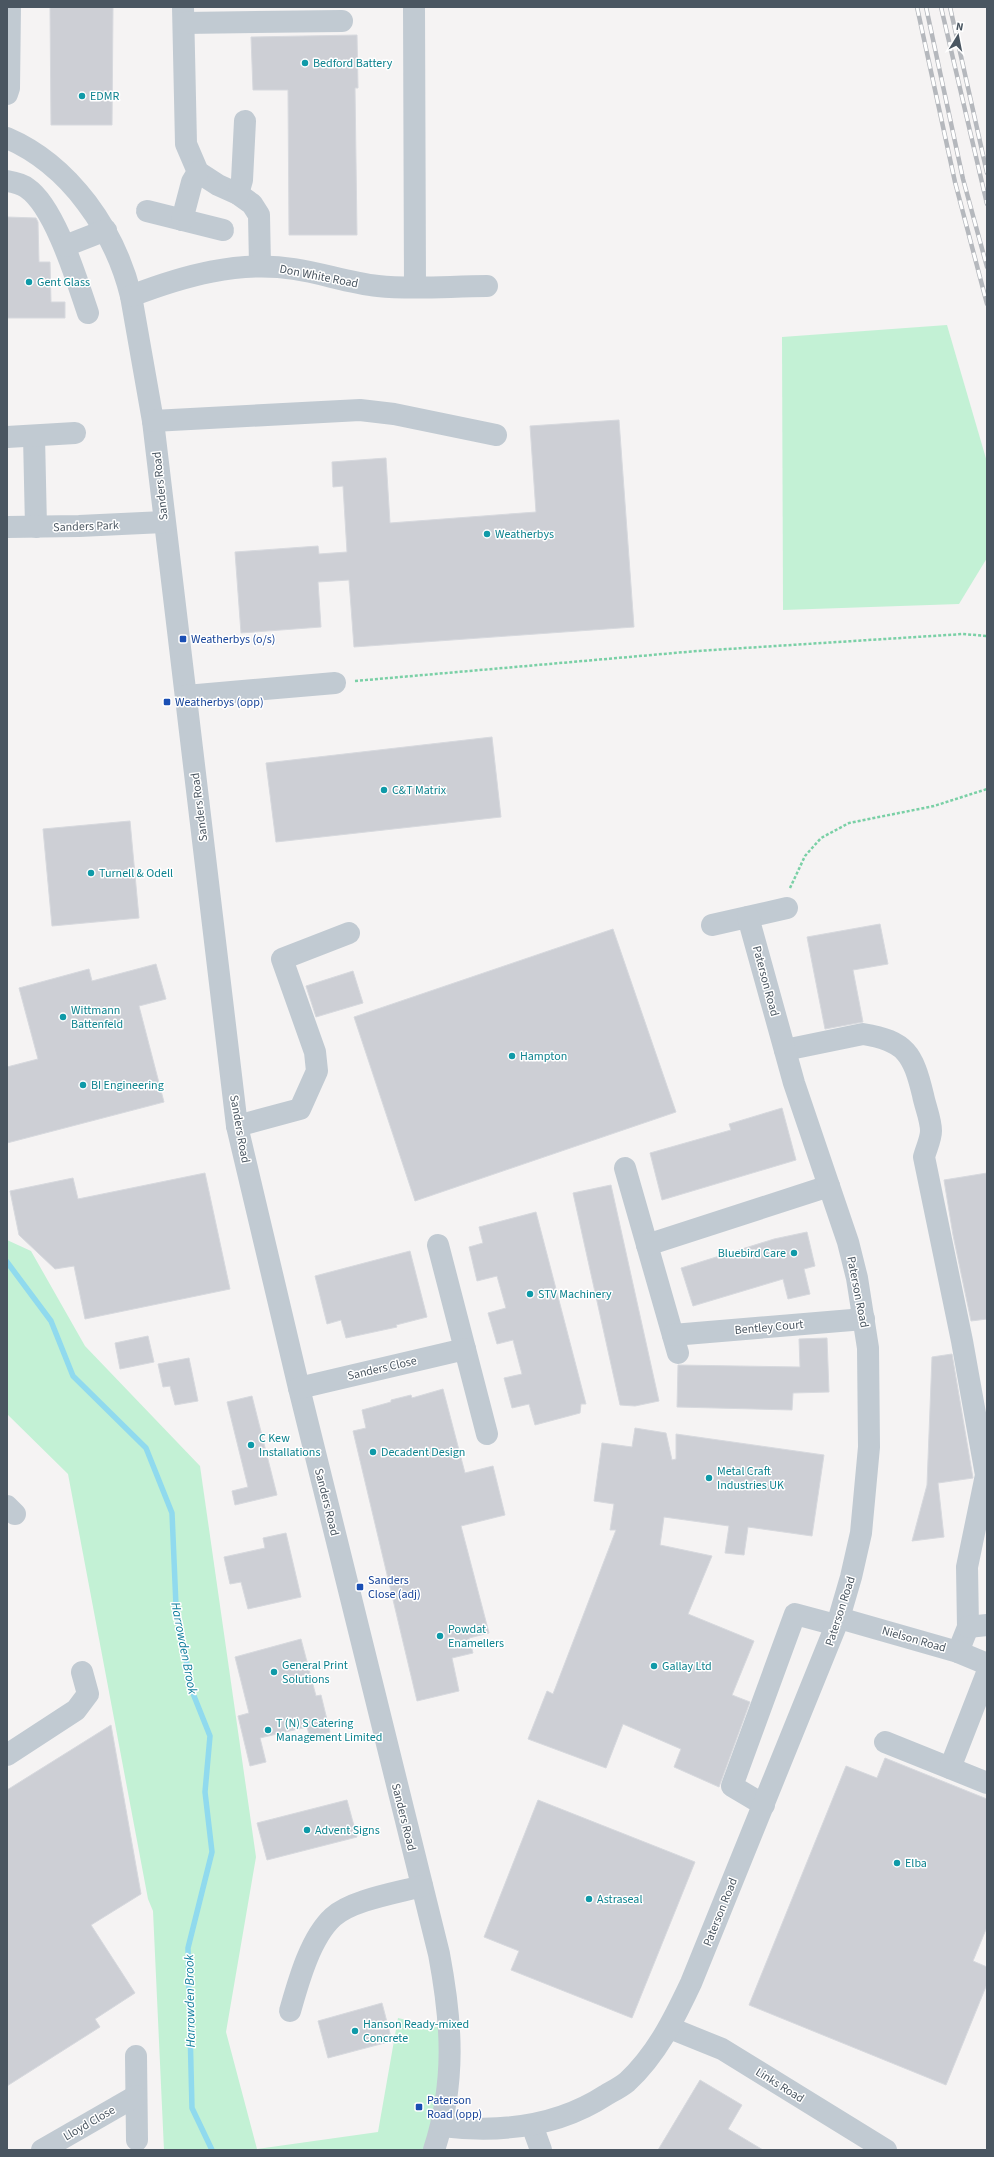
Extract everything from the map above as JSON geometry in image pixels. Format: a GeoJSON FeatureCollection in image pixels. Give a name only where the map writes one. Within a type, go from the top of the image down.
{"type":"FeatureCollection","features":[{"type":"Feature","properties":{"kind":"street"},"geometry":{"type":"LineString","coordinates":[[7,94],[9,88],[10,7]]}},
{"type":"Feature","properties":{"kind":"street"},"geometry":{"type":"LineString","coordinates":[[414,7],[415,286]]}},
{"type":"Feature","properties":{"kind":"street"},"geometry":{"type":"LineString","coordinates":[[260,266],[259,215],[252,204],[238,194],[218,185],[198,172],[186,144],[184,15],[342,21]]}},
{"type":"Feature","properties":{"kind":"street"},"geometry":{"type":"LineString","coordinates":[[238,194],[242,180],[245,121]]}},
{"type":"Feature","properties":{"kind":"street","name":"Sanders Road"},"geometry":{"type":"LineString","coordinates":[[7,138],[23,145],[49,164],[71,186],[106,230],[126,276],[131,296],[153,421],[237,1126],[299,1388],[439,1954],[448,2000],[451,2044],[450,2080],[442,2126],[434,2150]]}},
{"type":"Feature","properties":{"kind":"street"},"geometry":{"type":"LineString","coordinates":[[182,220],[192,182],[198,172]]}},
{"type":"Feature","properties":{"kind":"street"},"geometry":{"type":"LineString","coordinates":[[7,181],[26,187],[38,197],[65,246],[88,313]]}},
{"type":"Feature","properties":{"kind":"street"},"geometry":{"type":"LineString","coordinates":[[147,211],[222,230]]}},
{"type":"Feature","properties":{"kind":"street"},"geometry":{"type":"LineString","coordinates":[[65,246],[106,230]]}},
{"type":"Feature","properties":{"kind":"street","name":"Don White Road"},"geometry":{"type":"LineString","coordinates":[[131,296],[164,284],[196,275],[260,266],[293,269],[379,286],[487,286]]}},
{"type":"Feature","properties":{"kind":"street"},"geometry":{"type":"LineString","coordinates":[[153,421],[360,410],[394,414],[496,435]]}},
{"type":"Feature","properties":{"kind":"street"},"geometry":{"type":"LineString","coordinates":[[7,437],[75,433]]}},
{"type":"Feature","properties":{"kind":"street"},"geometry":{"type":"LineString","coordinates":[[34,436],[36,527]]}},
{"type":"Feature","properties":{"kind":"street","name":"Sanders Park"},"geometry":{"type":"LineString","coordinates":[[7,527],[164,522]]}},
{"type":"Feature","properties":{"kind":"street"},"geometry":{"type":"LineString","coordinates":[[186,696],[335,683]]}},
{"type":"Feature","properties":{"kind":"street"},"geometry":{"type":"LineString","coordinates":[[712,925],[788,908]]}},
{"type":"Feature","properties":{"kind":"street","name":"Paterson Road"},"geometry":{"type":"LineString","coordinates":[[442,2126],[472,2130],[513,2128],[532,2125],[563,2116],[594,2103],[626,2083],[649,2058],[670,2028],[691,1983],[838,1621],[851,1576],[861,1533],[866,1484],[870,1396],[868,1348],[864,1319],[848,1242],[794,1083],[748,917]]}},
{"type":"Feature","properties":{"kind":"street"},"geometry":{"type":"LineString","coordinates":[[237,1126],[300,1109],[317,1071],[315,1052],[282,959],[349,933]]}},
{"type":"Feature","properties":{"kind":"street"},"geometry":{"type":"LineString","coordinates":[[785,1050],[862,1034],[875,1036],[898,1045],[910,1056],[916,1067],[931,1131],[924,1157],[962,1341],[986,1475],[967,1567],[977,1626],[958,1652]]}},
{"type":"Feature","properties":{"kind":"street","name":"Bentley Court"},"geometry":{"type":"LineString","coordinates":[[625,1168],[676,1344],[864,1319]]}},
{"type":"Feature","properties":{"kind":"street"},"geometry":{"type":"LineString","coordinates":[[647,1245],[829,1186]]}},
{"type":"Feature","properties":{"kind":"street"},"geometry":{"type":"LineString","coordinates":[[438,1245],[487,1434]]}},
{"type":"Feature","properties":{"kind":"street","name":"Sanders Close"},"geometry":{"type":"LineString","coordinates":[[299,1388],[465,1349]]}},
{"type":"Feature","properties":{"kind":"street","name":"Nielson Road"},"geometry":{"type":"LineString","coordinates":[[764,1805],[732,1786],[795,1614],[838,1621],[958,1652],[987,1664]]}},
{"type":"Feature","properties":{"kind":"street"},"geometry":{"type":"LineString","coordinates":[[7,1754],[76,1710],[88,1694],[82,1672]]}},
{"type":"Feature","properties":{"kind":"street"},"geometry":{"type":"LineString","coordinates":[[950,1768],[987,1673]]}},
{"type":"Feature","properties":{"kind":"street"},"geometry":{"type":"LineString","coordinates":[[885,1742],[987,1783]]}},
{"type":"Feature","properties":{"kind":"street"},"geometry":{"type":"LineString","coordinates":[[290,2011],[299,1980],[316,1939],[333,1917],[354,1905],[422,1886]]}},
{"type":"Feature","properties":{"kind":"street","name":"Links Road"},"geometry":{"type":"LineString","coordinates":[[670,2028],[722,2049],[886,2150]]}},
{"type":"Feature","properties":{"kind":"street"},"geometry":{"type":"LineString","coordinates":[[136,2056],[137,2140]]}},
{"type":"Feature","properties":{"kind":"street","name":"Lloyd Close"},"geometry":{"type":"LineString","coordinates":[[42,2150],[136,2096]]}},
{"type":"Feature","properties":{"kind":"street"},"geometry":{"type":"LineString","coordinates":[[532,2125],[541,2150]]}},
{"type":"Feature","properties":{"kind":"path"},"geometry":{"type":"LineString","coordinates":[[335,683],[697,651],[941,635],[963,634],[987,636]]}},
{"type":"Feature","properties":{"kind":"path"},"geometry":{"type":"LineString","coordinates":[[788,908],[789,890],[796,873],[805,856],[820,838],[849,823],[934,806],[987,790]]}},
{"type":"Feature","properties":{"kind":"green space"},"geometry":{"type":"Polygon","coordinates":[[[947,325],[987,462],[987,558],[959,604],[783,610],[782,337],[947,325]]]}},
{"type":"Feature","properties":{"kind":"green space"},"geometry":{"type":"Polygon","coordinates":[[[7,1240],[31,1251],[85,1346],[200,1466],[256,1857],[226,2032],[257,2149],[378,2132],[398,2018],[441,2028],[451,2044],[432,2150],[164,2150],[153,1911],[148,1899],[68,1474],[7,1414],[7,1240]]]}},
{"type":"Feature","properties":{"kind":"building"},"geometry":{"type":"Polygon","coordinates":[[[50,7],[113,7],[112,125],[51,125],[50,7]]]}},
{"type":"Feature","properties":{"kind":"building"},"geometry":{"type":"Polygon","coordinates":[[[357,35],[358,88],[355,88],[357,235],[289,235],[288,90],[253,90],[251,37],[357,35]]]}},
{"type":"Feature","properties":{"kind":"building","name":"Gent Glass"},"geometry":{"type":"Polygon","coordinates":[[[7,217],[36,218],[38,222],[39,262],[50,262],[51,302],[65,302],[65,318],[7,318],[7,217]]]}},
{"type":"Feature","properties":{"kind":"building","name":"Weatherbys"},"geometry":{"type":"Polygon","coordinates":[[[619,420],[634,627],[354,647],[349,580],[318,582],[321,627],[241,633],[235,552],[318,546],[319,554],[347,552],[343,486],[333,487],[332,462],[386,458],[390,523],[536,512],[530,426],[619,420]]]}},
{"type":"Feature","properties":{"kind":"building","name":"C&T Matrix"},"geometry":{"type":"Polygon","coordinates":[[[492,737],[501,817],[276,842],[266,763],[492,737]]]}},
{"type":"Feature","properties":{"kind":"building","name":"Turnell & Odell"},"geometry":{"type":"Polygon","coordinates":[[[130,821],[139,918],[52,926],[43,829],[130,821]]]}},
{"type":"Feature","properties":{"kind":"building"},"geometry":{"type":"Polygon","coordinates":[[[880,924],[888,964],[853,970],[863,1022],[825,1029],[807,937],[880,924]]]}},
{"type":"Feature","properties":{"kind":"building","name":"Hampton"},"geometry":{"type":"Polygon","coordinates":[[[613,929],[676,1112],[415,1201],[354,1017],[613,929]]]}},
{"type":"Feature","properties":{"kind":"building"},"geometry":{"type":"Polygon","coordinates":[[[156,964],[166,999],[139,1006],[164,1102],[7,1143],[7,1067],[38,1059],[19,988],[89,969],[92,981],[156,964]]]}},
{"type":"Feature","properties":{"kind":"building"},"geometry":{"type":"Polygon","coordinates":[[[353,971],[363,1003],[316,1017],[306,986],[353,971]]]}},
{"type":"Feature","properties":{"kind":"building"},"geometry":{"type":"Polygon","coordinates":[[[782,1108],[796,1160],[662,1200],[650,1153],[731,1130],[729,1124],[782,1108]]]}},
{"type":"Feature","properties":{"kind":"building"},"geometry":{"type":"Polygon","coordinates":[[[205,1173],[230,1289],[85,1319],[74,1266],[55,1269],[19,1235],[10,1191],[73,1178],[78,1199],[205,1173]]]}},
{"type":"Feature","properties":{"kind":"building"},"geometry":{"type":"Polygon","coordinates":[[[987,1173],[987,1319],[971,1321],[953,1235],[944,1180],[987,1173]]]}},
{"type":"Feature","properties":{"kind":"building"},"geometry":{"type":"Polygon","coordinates":[[[611,1185],[659,1401],[635,1406],[620,1405],[573,1193],[611,1185]]]}},
{"type":"Feature","properties":{"kind":"building","name":"STV Machinery"},"geometry":{"type":"Polygon","coordinates":[[[536,1212],[586,1404],[581,1404],[580,1413],[535,1425],[529,1404],[512,1408],[504,1378],[522,1374],[513,1340],[497,1344],[488,1313],[506,1308],[497,1276],[477,1281],[469,1247],[483,1243],[479,1227],[536,1212]]]}},
{"type":"Feature","properties":{"kind":"building"},"geometry":{"type":"Polygon","coordinates":[[[807,1232],[815,1266],[804,1269],[810,1294],[788,1299],[783,1279],[693,1306],[681,1268],[774,1239],[807,1232]]]}},
{"type":"Feature","properties":{"kind":"building"},"geometry":{"type":"Polygon","coordinates":[[[410,1251],[427,1317],[396,1325],[397,1327],[346,1338],[341,1320],[327,1324],[315,1276],[410,1251]]]}},
{"type":"Feature","properties":{"kind":"building"},"geometry":{"type":"Polygon","coordinates":[[[148,1336],[154,1362],[120,1369],[115,1343],[148,1336]]]}},
{"type":"Feature","properties":{"kind":"building"},"geometry":{"type":"Polygon","coordinates":[[[827,1338],[829,1392],[793,1393],[792,1410],[677,1407],[678,1365],[800,1367],[799,1339],[827,1338]]]}},
{"type":"Feature","properties":{"kind":"building"},"geometry":{"type":"Polygon","coordinates":[[[952,1354],[973,1478],[938,1483],[944,1537],[912,1541],[927,1485],[932,1357],[952,1354]]]}},
{"type":"Feature","properties":{"kind":"building"},"geometry":{"type":"Polygon","coordinates":[[[189,1358],[198,1401],[175,1405],[170,1386],[163,1387],[158,1364],[189,1358]]]}},
{"type":"Feature","properties":{"kind":"building"},"geometry":{"type":"Polygon","coordinates":[[[443,1389],[465,1473],[493,1466],[505,1515],[461,1526],[489,1633],[469,1638],[473,1653],[452,1658],[459,1691],[417,1701],[353,1431],[366,1428],[362,1410],[391,1402],[391,1400],[411,1395],[412,1398],[443,1389]]]}},
{"type":"Feature","properties":{"kind":"building","name":"C Kew Installations"},"geometry":{"type":"Polygon","coordinates":[[[252,1396],[277,1495],[235,1505],[232,1491],[248,1487],[227,1402],[252,1396]]]}},
{"type":"Feature","properties":{"kind":"building","name":"Gallay Ltd"},"geometry":{"type":"Polygon","coordinates":[[[635,1428],[666,1433],[672,1460],[676,1459],[676,1434],[824,1455],[812,1536],[748,1527],[744,1555],[725,1553],[729,1526],[664,1517],[660,1545],[712,1556],[688,1614],[754,1641],[732,1695],[750,1702],[719,1787],[674,1767],[681,1749],[623,1724],[606,1768],[528,1739],[547,1691],[553,1694],[616,1530],[610,1530],[614,1504],[594,1501],[602,1443],[632,1447],[635,1428]]]}},
{"type":"Feature","properties":{"kind":"building"},"geometry":{"type":"Polygon","coordinates":[[[286,1533],[301,1597],[248,1609],[241,1582],[230,1584],[224,1557],[265,1548],[263,1538],[286,1533]]]}},
{"type":"Feature","properties":{"kind":"building"},"geometry":{"type":"Polygon","coordinates":[[[301,1639],[316,1696],[321,1695],[330,1732],[310,1738],[307,1727],[260,1738],[266,1762],[250,1766],[238,1716],[249,1713],[235,1657],[301,1639]]]}},
{"type":"Feature","properties":{"kind":"building"},"geometry":{"type":"Polygon","coordinates":[[[111,1725],[141,1894],[91,1925],[135,1993],[95,2019],[100,2027],[7,2086],[7,1790],[111,1725]]]}},
{"type":"Feature","properties":{"kind":"building","name":"Elba"},"geometry":{"type":"Polygon","coordinates":[[[885,1758],[987,1799],[987,1927],[973,1961],[987,1967],[987,1984],[946,2085],[749,2005],[846,1766],[877,1778],[885,1758]]]}},
{"type":"Feature","properties":{"kind":"building","name":"Advent Signs"},"geometry":{"type":"Polygon","coordinates":[[[347,1800],[357,1837],[267,1860],[257,1823],[347,1800]]]}},
{"type":"Feature","properties":{"kind":"building","name":"Astraseal"},"geometry":{"type":"Polygon","coordinates":[[[538,1800],[695,1862],[632,2018],[511,1970],[519,1951],[484,1937],[538,1800]]]}},
{"type":"Feature","properties":{"kind":"building","name":"Hanson Ready-mixed Concrete"},"geometry":{"type":"Polygon","coordinates":[[[382,2003],[392,2041],[328,2058],[318,2021],[382,2003]]]}},
{"type":"Feature","properties":{"kind":"building"},"geometry":{"type":"Polygon","coordinates":[[[700,2080],[742,2105],[728,2129],[763,2150],[658,2150],[700,2080]]]}},
{"type":"Feature","properties":{"kind":"waterway","name":"Harrowden Brook"},"geometry":{"type":"LineString","coordinates":[[7,1262],[51,1321],[73,1376],[146,1448],[172,1513],[176,1606],[192,1691],[210,1736],[205,1792],[212,1852],[188,1948],[192,2108],[212,2150]]}},
{"type":"Feature","properties":{"kind":"railway"},"geometry":{"type":"LineString","coordinates":[[917,7],[955,182],[987,304]]}},
{"type":"Feature","properties":{"kind":"railway"},"geometry":{"type":"LineString","coordinates":[[926,7],[963,179],[987,267]]}},
{"type":"Feature","properties":{"kind":"railway"},"geometry":{"type":"LineString","coordinates":[[941,7],[987,204]]}},
{"type":"Feature","properties":{"kind":"railway"},"geometry":{"type":"LineString","coordinates":[[950,7],[987,173]]}},
{"type":"Feature","properties":{"kind":"place","name":"Bedford Battery"},"geometry":{"type":"Point","coordinates":[305,63]}},
{"type":"Feature","properties":{"kind":"place","name":"EDMR"},"geometry":{"type":"Point","coordinates":[82,96]}},
{"type":"Feature","properties":{"kind":"place","name":"Gent Glass"},"geometry":{"type":"Point","coordinates":[29,282]}},
{"type":"Feature","properties":{"kind":"place","name":"Weatherbys"},"geometry":{"type":"Point","coordinates":[487,534]}},
{"type":"Feature","properties":{"kind":"place","name":"Weatherbys (o/s)"},"geometry":{"type":"Point","coordinates":[183,639]}},
{"type":"Feature","properties":{"kind":"place","name":"Weatherbys (opp)"},"geometry":{"type":"Point","coordinates":[167,702]}},
{"type":"Feature","properties":{"kind":"place","name":"C&T Matrix"},"geometry":{"type":"Point","coordinates":[384,790]}},
{"type":"Feature","properties":{"kind":"place","name":"Turnell & Odell"},"geometry":{"type":"Point","coordinates":[91,873]}},
{"type":"Feature","properties":{"kind":"place","name":"Wittmann Battenfeld"},"geometry":{"type":"Point","coordinates":[63,1017]}},
{"type":"Feature","properties":{"kind":"place","name":"Hampton"},"geometry":{"type":"Point","coordinates":[512,1056]}},
{"type":"Feature","properties":{"kind":"place","name":"BI Engineering"},"geometry":{"type":"Point","coordinates":[83,1085]}},
{"type":"Feature","properties":{"kind":"place","name":"Bluebird Care"},"geometry":{"type":"Point","coordinates":[794,1253]}},
{"type":"Feature","properties":{"kind":"place","name":"STV Machinery"},"geometry":{"type":"Point","coordinates":[530,1294]}},
{"type":"Feature","properties":{"kind":"place","name":"C Kew Installations"},"geometry":{"type":"Point","coordinates":[251,1445]}},
{"type":"Feature","properties":{"kind":"place","name":"Decadent Design"},"geometry":{"type":"Point","coordinates":[373,1452]}},
{"type":"Feature","properties":{"kind":"place","name":"Metal Craft Industries UK"},"geometry":{"type":"Point","coordinates":[709,1478]}},
{"type":"Feature","properties":{"kind":"place","name":"Sanders Close (adj)"},"geometry":{"type":"Point","coordinates":[360,1587]}},
{"type":"Feature","properties":{"kind":"place","name":"Powdat Enamellers"},"geometry":{"type":"Point","coordinates":[440,1636]}},
{"type":"Feature","properties":{"kind":"place","name":"Gallay Ltd"},"geometry":{"type":"Point","coordinates":[654,1666]}},
{"type":"Feature","properties":{"kind":"place","name":"General Print Solutions"},"geometry":{"type":"Point","coordinates":[274,1672]}},
{"type":"Feature","properties":{"kind":"place","name":"T (N) S Catering Management Limited"},"geometry":{"type":"Point","coordinates":[268,1730]}},
{"type":"Feature","properties":{"kind":"place","name":"Advent Signs"},"geometry":{"type":"Point","coordinates":[307,1830]}},
{"type":"Feature","properties":{"kind":"place","name":"Elba"},"geometry":{"type":"Point","coordinates":[897,1863]}},
{"type":"Feature","properties":{"kind":"place","name":"Astraseal"},"geometry":{"type":"Point","coordinates":[589,1899]}},
{"type":"Feature","properties":{"kind":"place","name":"Hanson Ready-mixed Concrete"},"geometry":{"type":"Point","coordinates":[355,2031]}},
{"type":"Feature","properties":{"kind":"place","name":"Paterson Road (opp)"},"geometry":{"type":"Point","coordinates":[419,2107]}}]}
